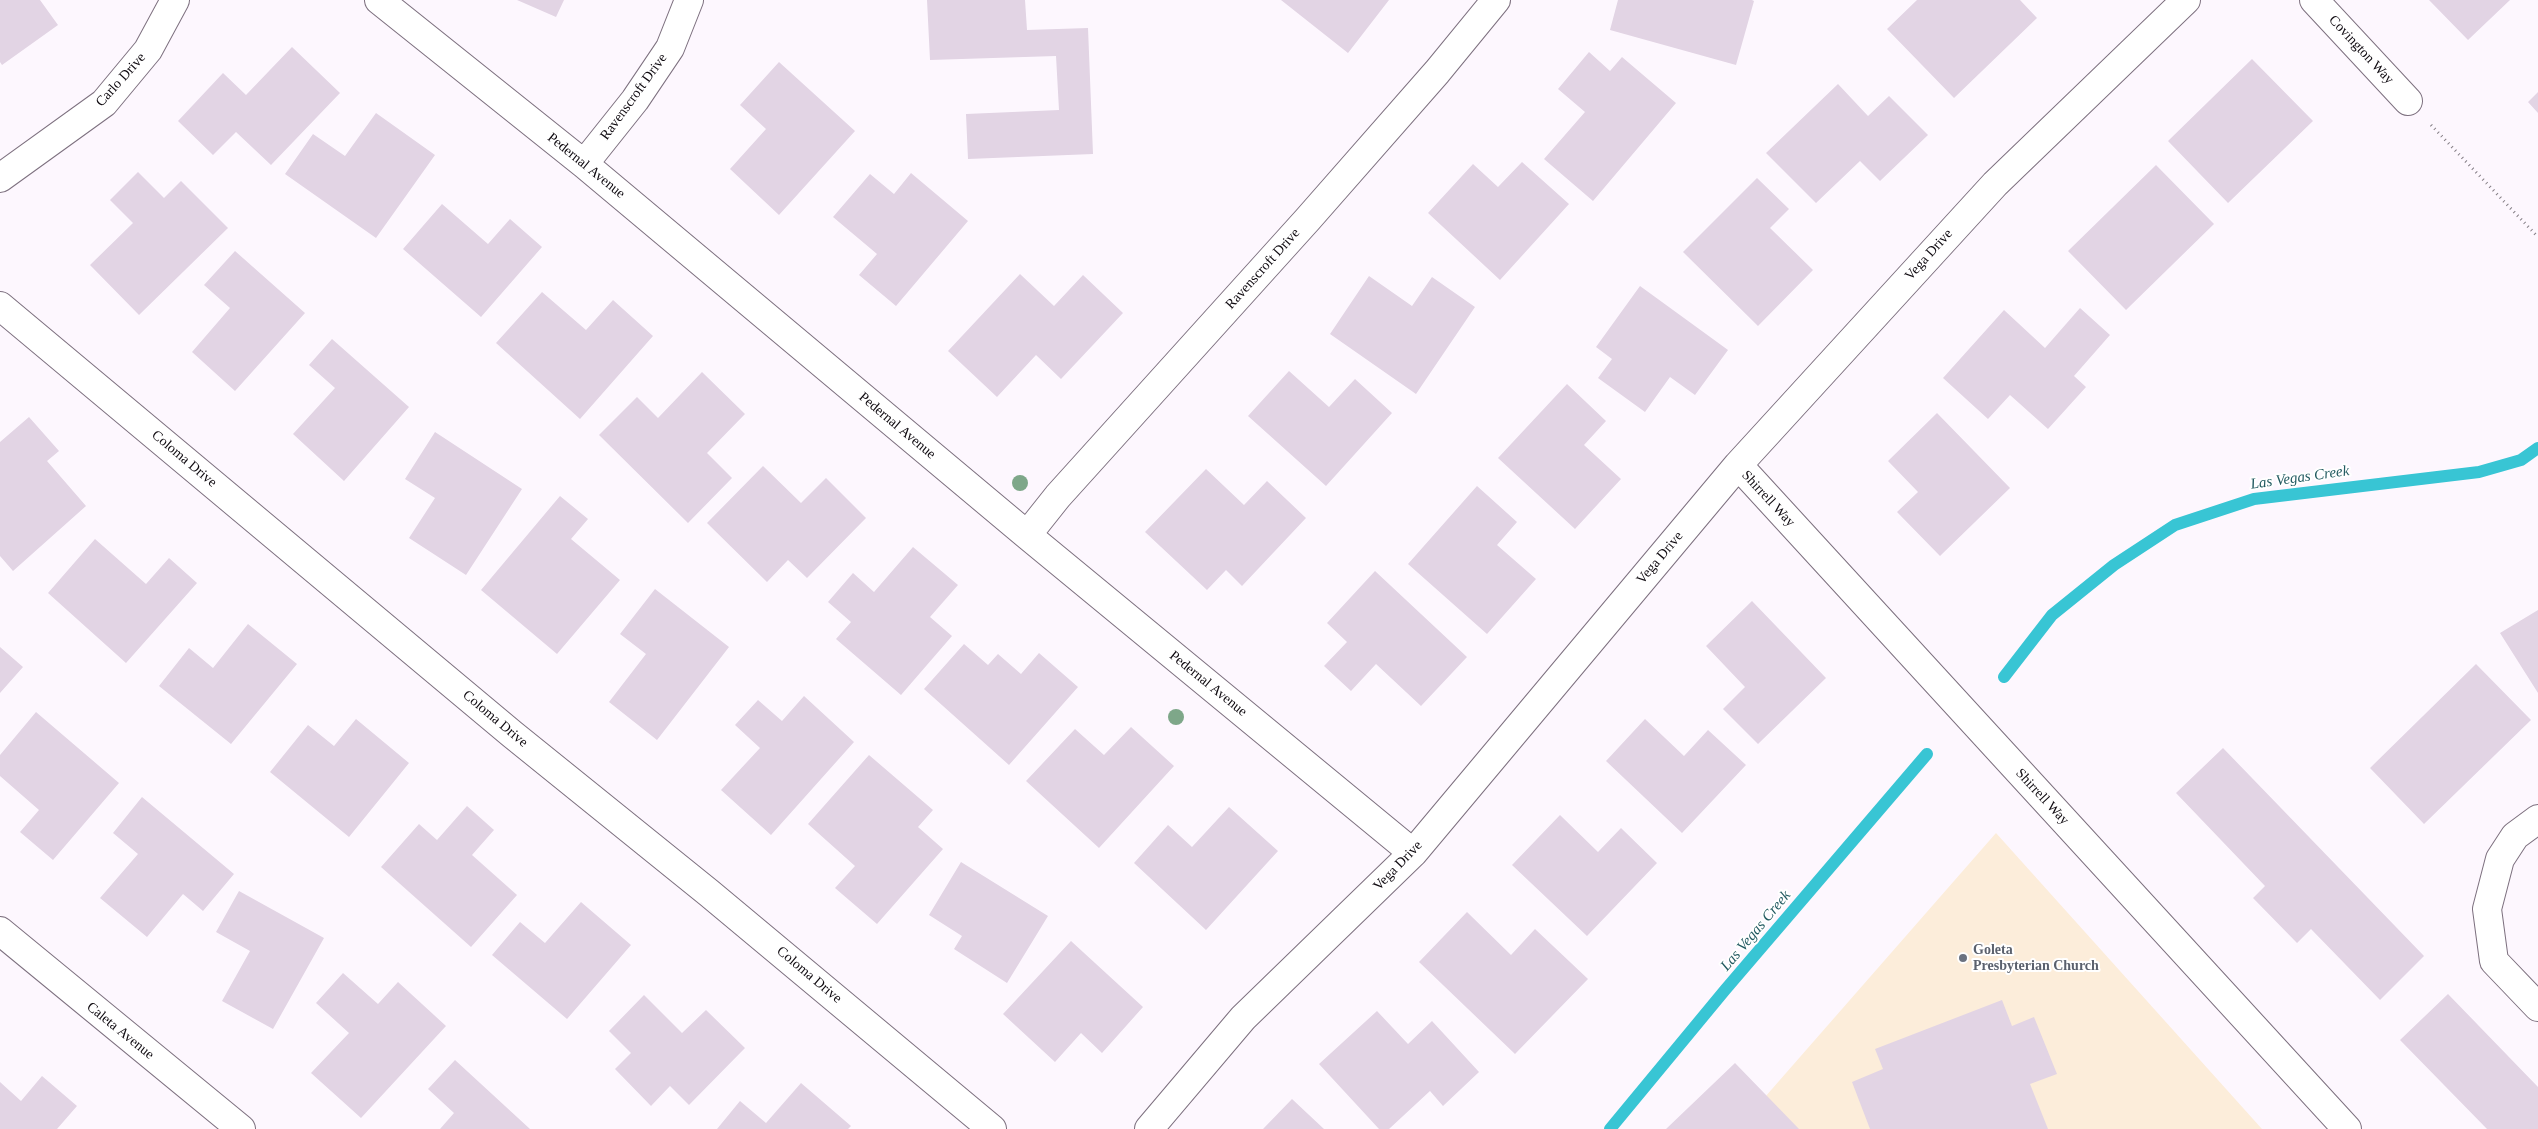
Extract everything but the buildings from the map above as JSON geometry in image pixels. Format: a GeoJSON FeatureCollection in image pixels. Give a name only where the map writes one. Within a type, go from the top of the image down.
{"type":"FeatureCollection","features":[{"type":"Feature","properties":{"kind":"street","name":"Carlo Drive"},"geometry":{"type":"LineString","coordinates":[[0,178],[104,103],[148,50],[175,0]]}},
{"type":"Feature","properties":{"kind":"street","name":"Pedernal Avenue"},"geometry":{"type":"LineString","coordinates":[[379,0],[584,164],[1027,535],[1413,853]]}},
{"type":"Feature","properties":{"kind":"street","name":"Ravenscroft Drive"},"geometry":{"type":"LineString","coordinates":[[584,164],[635,100],[670,48],[689,0]]}},
{"type":"Feature","properties":{"kind":"street","name":"Ravenscroft Drive"},"geometry":{"type":"LineString","coordinates":[[1027,535],[1058,496],[1353,168],[1496,0]]}},
{"type":"Feature","properties":{"kind":"street","name":"Vega Drive"},"geometry":{"type":"LineString","coordinates":[[1149,1129],[1243,1018],[1413,853],[1738,466],[1995,184],[2186,0]]}},
{"type":"Feature","properties":{"kind":"street","name":"Covington Way"},"geometry":{"type":"LineString","coordinates":[[2314,0],[2408,101]]}},
{"type":"Feature","properties":{"kind":"street","name":"Coloma Drive"},"geometry":{"type":"LineString","coordinates":[[0,306],[512,734],[710,893],[992,1129]]}},
{"type":"Feature","properties":{"kind":"street","name":"Shirrell Way"},"geometry":{"type":"LineString","coordinates":[[1738,466],[2347,1129]]}},
{"type":"Feature","properties":{"kind":"street"},"geometry":{"type":"LineString","coordinates":[[2538,819],[2515,836],[2500,859],[2487,909],[2494,960],[2538,1007]]}},
{"type":"Feature","properties":{"kind":"street","name":"Caleta Avenue"},"geometry":{"type":"LineString","coordinates":[[0,931],[241,1129]]}},
{"type":"Feature","properties":{"kind":"path"},"geometry":{"type":"LineString","coordinates":[[2408,101],[2538,236]]}},
{"type":"Feature","properties":{"kind":"shaded area"},"geometry":{"type":"Polygon","coordinates":[[[1996,833],[2262,1129],[1737,1129],[1996,833]]]}},
{"type":"Feature","properties":{"kind":"waterway","name":"Las Vegas Creek"},"geometry":{"type":"LineString","coordinates":[[2004,677],[2052,615],[2114,565],[2175,525],[2254,499],[2479,472],[2521,460],[2538,448]]}},
{"type":"Feature","properties":{"kind":"waterway","name":"Las Vegas Creek"},"geometry":{"type":"LineString","coordinates":[[1610,1129],[1725,990],[1927,754]]}},
{"type":"Feature","properties":{"kind":"place","name":"Goleta Presbyterian Church"},"geometry":{"type":"Point","coordinates":[1963,958]}}]}
